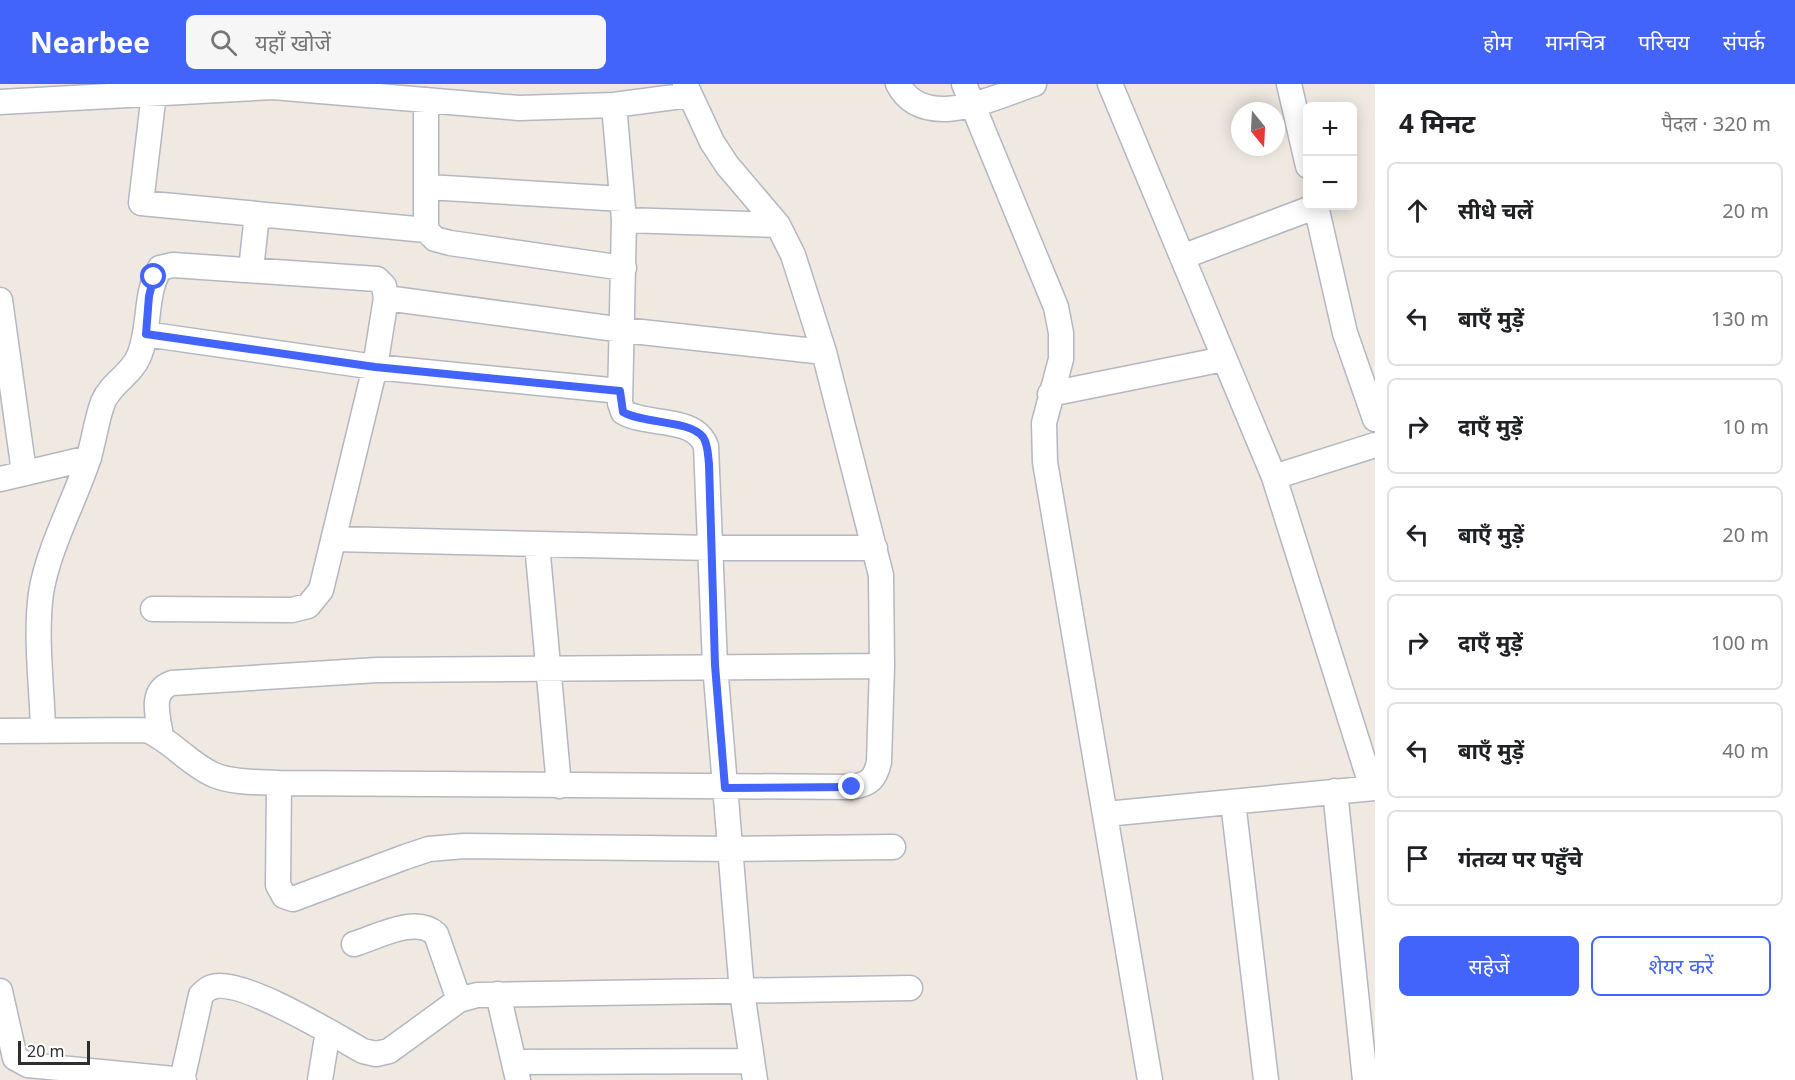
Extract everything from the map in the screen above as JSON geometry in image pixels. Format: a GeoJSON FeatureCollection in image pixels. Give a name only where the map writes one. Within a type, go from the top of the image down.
{"type":"FeatureCollection","features":[{"type":"Feature","properties":{"kind":"street"},"geometry":{"type":"LineString","coordinates":[[898,84],[905,96],[920,107],[935,111],[969,94],[1034,84]]}},
{"type":"Feature","properties":{"kind":"street"},"geometry":{"type":"LineString","coordinates":[[1106,814],[1374,788],[1274,477],[1110,84]]}},
{"type":"Feature","properties":{"kind":"street"},"geometry":{"type":"LineString","coordinates":[[1289,84],[1306,156]]}},
{"type":"Feature","properties":{"kind":"street"},"geometry":{"type":"LineString","coordinates":[[0,102],[154,93],[208,87],[302,88],[519,108],[614,105],[687,90],[712,142],[727,165],[778,225],[793,255],[824,352],[874,548],[882,594],[879,762],[875,777],[852,787],[725,788],[279,783],[234,780],[214,775],[178,750],[134,728],[0,731]]}},
{"type":"Feature","properties":{"kind":"street"},"geometry":{"type":"LineString","coordinates":[[154,93],[141,203],[426,230],[435,239],[450,243],[624,268]]}},
{"type":"Feature","properties":{"kind":"street"},"geometry":{"type":"LineString","coordinates":[[969,94],[1056,307],[1061,333],[1062,359],[1050,394],[1044,423],[1045,462],[1150,1080]]}},
{"type":"Feature","properties":{"kind":"street"},"geometry":{"type":"LineString","coordinates":[[426,100],[428,188],[426,230]]}},
{"type":"Feature","properties":{"kind":"street"},"geometry":{"type":"LineString","coordinates":[[498,994],[516,1071],[753,1070],[742,992],[715,665],[709,464],[703,437],[693,428],[629,416],[623,412],[620,391],[623,330],[623,210],[614,105]]}},
{"type":"Feature","properties":{"kind":"street"},"geometry":{"type":"LineString","coordinates":[[428,188],[778,225]]}},
{"type":"Feature","properties":{"kind":"street"},"geometry":{"type":"LineString","coordinates":[[1182,257],[1305,210]]}},
{"type":"Feature","properties":{"kind":"street"},"geometry":{"type":"LineString","coordinates":[[1317,210],[1345,333],[1375,419]]}},
{"type":"Feature","properties":{"kind":"street"},"geometry":{"type":"LineString","coordinates":[[251,269],[257,215]]}},
{"type":"Feature","properties":{"kind":"street"},"geometry":{"type":"LineString","coordinates":[[43,730],[41,595],[50,561],[89,458],[104,401],[111,389],[134,368],[146,334],[149,296],[160,268],[173,265],[377,279],[384,286],[386,298],[375,367],[321,590],[309,606],[292,610],[153,609]]}},
{"type":"Feature","properties":{"kind":"street"},"geometry":{"type":"LineString","coordinates":[[386,298],[623,330],[824,352]]}},
{"type":"Feature","properties":{"kind":"street"},"geometry":{"type":"LineString","coordinates":[[0,300],[24,472]]}},
{"type":"Feature","properties":{"kind":"street"},"geometry":{"type":"LineString","coordinates":[[146,334],[375,367],[620,391]]}},
{"type":"Feature","properties":{"kind":"street"},"geometry":{"type":"LineString","coordinates":[[1050,394],[1224,358]]}},
{"type":"Feature","properties":{"kind":"street"},"geometry":{"type":"LineString","coordinates":[[1274,477],[1375,445]]}},
{"type":"Feature","properties":{"kind":"street"},"geometry":{"type":"LineString","coordinates":[[0,479],[89,458]]}},
{"type":"Feature","properties":{"kind":"street"},"geometry":{"type":"LineString","coordinates":[[334,539],[710,548],[874,548]]}},
{"type":"Feature","properties":{"kind":"street"},"geometry":{"type":"LineString","coordinates":[[537,544],[559,786]]}},
{"type":"Feature","properties":{"kind":"street"},"geometry":{"type":"LineString","coordinates":[[178,750],[157,702],[158,693],[168,684],[322,671],[715,665],[882,666]]}},
{"type":"Feature","properties":{"kind":"street"},"geometry":{"type":"LineString","coordinates":[[279,783],[278,885],[284,896],[293,899],[429,849],[464,846],[730,849],[893,847]]}},
{"type":"Feature","properties":{"kind":"street"},"geometry":{"type":"LineString","coordinates":[[1335,791],[1365,1080]]}},
{"type":"Feature","properties":{"kind":"street"},"geometry":{"type":"LineString","coordinates":[[1233,802],[1266,1080]]}},
{"type":"Feature","properties":{"kind":"street"},"geometry":{"type":"LineString","coordinates":[[354,944],[405,928],[419,926],[430,928],[436,934],[459,1000]]}},
{"type":"Feature","properties":{"kind":"street"},"geometry":{"type":"LineString","coordinates":[[0,991],[15,1058],[28,1065],[129,1077],[183,1080],[201,995],[211,987],[223,986],[266,1000],[363,1051],[376,1054],[389,1051],[459,1000],[477,995],[910,988]]}},
{"type":"Feature","properties":{"kind":"street"},"geometry":{"type":"LineString","coordinates":[[320,1080],[328,1031]]}},
{"type":"Feature","properties":{"kind":"route"},"geometry":{"type":"LineString","coordinates":[[154,277],[149,296],[146,334],[375,367],[620,391],[623,412],[634,419],[693,428],[703,437],[709,464],[715,665],[725,788],[852,787]]}}]}
